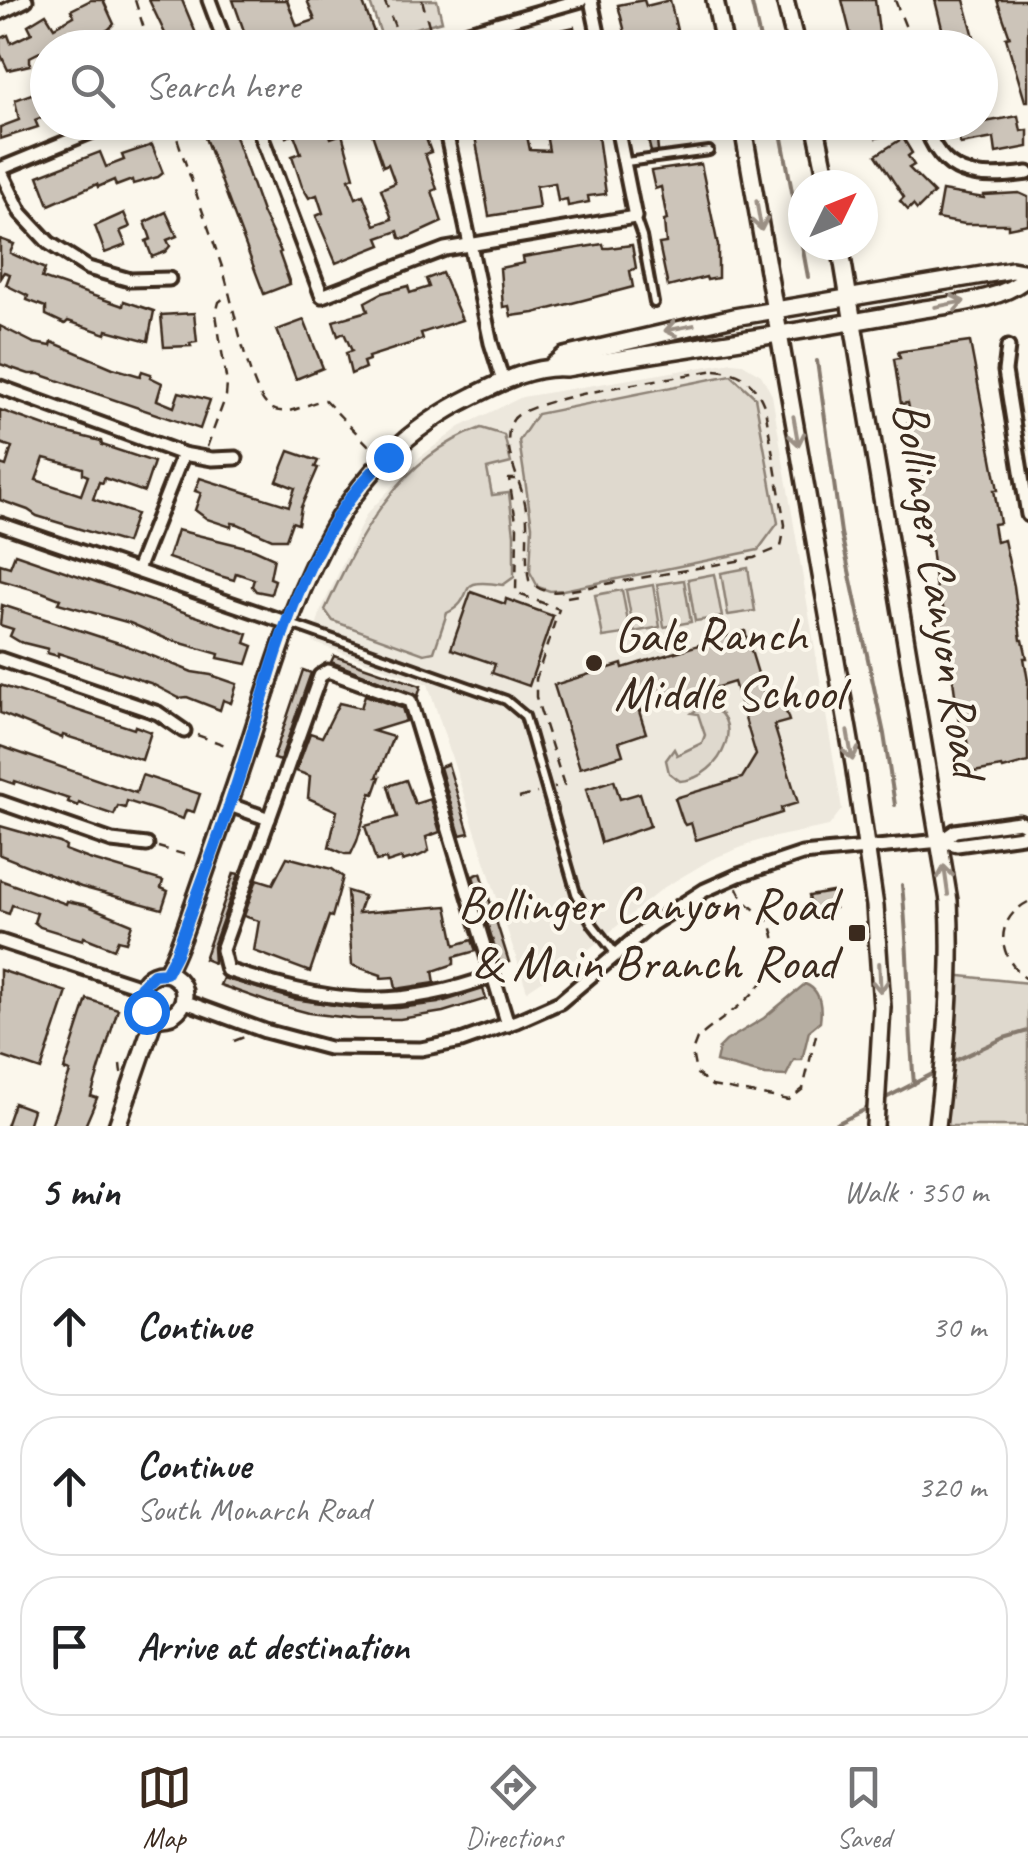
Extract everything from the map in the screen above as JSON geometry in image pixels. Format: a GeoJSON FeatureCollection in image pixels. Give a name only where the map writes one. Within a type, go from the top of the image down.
{"type":"FeatureCollection","features":[{"type":"Feature","properties":{"kind":"main road"},"geometry":{"type":"LineString","coordinates":[[714,0],[722,30]]}},
{"type":"Feature","properties":{"kind":"main road"},"geometry":{"type":"LineString","coordinates":[[785,0],[792,30]]}},
{"type":"Feature","properties":{"kind":"main road"},"geometry":{"type":"LineString","coordinates":[[745,140],[866,846],[879,956],[881,1051],[875,1126]]}},
{"type":"Feature","properties":{"kind":"main road"},"geometry":{"type":"LineString","coordinates":[[818,140],[825,170]]}},
{"type":"Feature","properties":{"kind":"main road","name":"Bollinger Canyon Road"},"geometry":{"type":"LineString","coordinates":[[843,260],[950,901],[949,1016],[938,1120]]}},
{"type":"Feature","properties":{"kind":"main road"},"geometry":{"type":"LineString","coordinates":[[166,973],[230,805],[288,623],[316,554],[364,482],[425,425],[502,381],[552,366],[564,356],[598,346],[775,310],[1012,270],[1028,275],[1017,287],[980,298],[566,368],[552,366]]}},
{"type":"Feature","properties":{"kind":"main road"},"geometry":{"type":"LineString","coordinates":[[166,973],[181,984],[184,1001],[172,1015],[155,1016],[141,1002],[141,987],[154,974],[166,973]]}},
{"type":"Feature","properties":{"kind":"main road"},"geometry":{"type":"LineString","coordinates":[[117,1126],[155,1016]]}},
{"type":"Feature","properties":{"kind":"street"},"geometry":{"type":"LineString","coordinates":[[0,13],[26,0]]}},
{"type":"Feature","properties":{"kind":"street"},"geometry":{"type":"LineString","coordinates":[[209,0],[220,30]]}},
{"type":"Feature","properties":{"kind":"street"},"geometry":{"type":"LineString","coordinates":[[475,30],[581,0]]}},
{"type":"Feature","properties":{"kind":"street"},"geometry":{"type":"LineString","coordinates":[[591,0],[597,30]]}},
{"type":"Feature","properties":{"kind":"street"},"geometry":{"type":"LineString","coordinates":[[71,140],[0,169],[21,213],[49,242],[88,268],[130,280],[169,280]]}},
{"type":"Feature","properties":{"kind":"street"},"geometry":{"type":"LineString","coordinates":[[263,140],[322,296],[446,249],[635,216],[620,140]]}},
{"type":"Feature","properties":{"kind":"street"},"geometry":{"type":"LineString","coordinates":[[448,140],[490,343],[502,381]]}},
{"type":"Feature","properties":{"kind":"street"},"geometry":{"type":"LineString","coordinates":[[929,140],[932,150],[956,169],[994,177],[1028,173]]}},
{"type":"Feature","properties":{"kind":"street"},"geometry":{"type":"LineString","coordinates":[[1008,346],[1005,371],[1023,456],[1028,515]]}},
{"type":"Feature","properties":{"kind":"street"},"geometry":{"type":"LineString","coordinates":[[0,387],[183,454],[236,458]]}},
{"type":"Feature","properties":{"kind":"street"},"geometry":{"type":"LineString","coordinates":[[138,570],[183,454]]}},
{"type":"Feature","properties":{"kind":"street"},"geometry":{"type":"LineString","coordinates":[[0,524],[288,623]]}},
{"type":"Feature","properties":{"kind":"street"},"geometry":{"type":"LineString","coordinates":[[0,660],[158,714],[184,731]]}},
{"type":"Feature","properties":{"kind":"street"},"geometry":{"type":"LineString","coordinates":[[493,976],[456,990],[354,1000],[294,991],[227,970],[222,950],[320,676],[328,671],[410,701],[508,1024]]}},
{"type":"Feature","properties":{"kind":"street"},"geometry":{"type":"LineString","coordinates":[[0,802],[112,841],[147,845]]}},
{"type":"Feature","properties":{"kind":"street"},"geometry":{"type":"LineString","coordinates":[[230,805],[268,818]]}},
{"type":"Feature","properties":{"kind":"street"},"geometry":{"type":"LineString","coordinates":[[184,1001],[266,1031],[330,1048],[421,1049],[461,1041],[560,1002],[652,924],[705,890],[732,878],[802,854],[866,846],[941,842],[958,845],[1022,836],[1028,829]]}},
{"type":"Feature","properties":{"kind":"street"},"geometry":{"type":"LineString","coordinates":[[0,940],[141,987]]}},
{"type":"Feature","properties":{"kind":"lane"},"geometry":{"type":"LineString","coordinates":[[624,162],[709,152]]}},
{"type":"Feature","properties":{"kind":"lane"},"geometry":{"type":"LineString","coordinates":[[635,216],[654,303]]}},
{"type":"Feature","properties":{"kind":"lane"},"geometry":{"type":"LineString","coordinates":[[288,623],[506,700],[525,716],[576,893],[593,925],[615,953]]}},
{"type":"Feature","properties":{"kind":"path"},"geometry":{"type":"LineString","coordinates":[[135,0],[144,30]]}},
{"type":"Feature","properties":{"kind":"path"},"geometry":{"type":"LineString","coordinates":[[384,0],[396,30]]}},
{"type":"Feature","properties":{"kind":"path"},"geometry":{"type":"LineString","coordinates":[[422,0],[427,30]]}},
{"type":"Feature","properties":{"kind":"path"},"geometry":{"type":"LineString","coordinates":[[895,0],[907,30]]}},
{"type":"Feature","properties":{"kind":"path"},"geometry":{"type":"LineString","coordinates":[[178,140],[264,402],[278,411],[291,411],[325,400],[370,448]]}},
{"type":"Feature","properties":{"kind":"path"},"geometry":{"type":"LineString","coordinates":[[203,458],[226,396],[216,314],[220,302],[230,293]]}},
{"type":"Feature","properties":{"kind":"path"},"geometry":{"type":"LineString","coordinates":[[715,370],[744,376],[766,408],[784,524],[781,547],[754,558],[578,590],[543,592],[528,580],[525,502],[518,478],[508,436],[513,420],[533,407],[590,392],[715,370]]}},
{"type":"Feature","properties":{"kind":"path"},"geometry":{"type":"LineString","coordinates":[[518,478],[509,479],[517,528],[516,593],[560,609],[536,679],[536,698],[564,785]]}},
{"type":"Feature","properties":{"kind":"path"},"geometry":{"type":"LineString","coordinates":[[568,598],[578,596],[578,590]]}},
{"type":"Feature","properties":{"kind":"path"},"geometry":{"type":"LineString","coordinates":[[184,731],[228,746]]}},
{"type":"Feature","properties":{"kind":"path"},"geometry":{"type":"LineString","coordinates":[[519,798],[546,790]]}},
{"type":"Feature","properties":{"kind":"path"},"geometry":{"type":"LineString","coordinates":[[147,845],[190,856]]}},
{"type":"Feature","properties":{"kind":"path"},"geometry":{"type":"LineString","coordinates":[[732,878],[742,902],[767,920],[772,929],[772,960],[760,987],[697,1039],[692,1052],[696,1074],[712,1086],[790,1100],[803,1089],[816,1035]]}},
{"type":"Feature","properties":{"kind":"path"},"geometry":{"type":"LineString","coordinates":[[1028,902],[1020,906],[1007,924],[1003,945],[1009,964],[1028,980]]}},
{"type":"Feature","properties":{"kind":"shaded area"},"geometry":{"type":"Polygon","coordinates":[[[369,0],[437,0],[442,21],[408,30],[380,30],[369,0]]]}},
{"type":"Feature","properties":{"kind":"shaded area","name":"Gale Ranch Middle School"},"geometry":{"type":"Polygon","coordinates":[[[732,362],[761,375],[772,395],[842,809],[829,826],[760,840],[712,859],[663,888],[587,951],[527,991],[428,684],[312,642],[321,610],[366,515],[420,457],[460,427],[522,397],[732,362]]]}},
{"type":"Feature","properties":{"kind":"shaded area"},"geometry":{"type":"Polygon","coordinates":[[[731,375],[755,397],[778,523],[758,550],[563,590],[538,587],[530,572],[532,526],[519,441],[537,414],[731,375]]]}},
{"type":"Feature","properties":{"kind":"shaded area"},"geometry":{"type":"Polygon","coordinates":[[[481,428],[504,435],[511,463],[487,469],[492,495],[509,493],[514,577],[503,585],[471,586],[457,607],[447,613],[434,652],[424,654],[333,621],[325,610],[352,554],[385,502],[426,459],[481,428]]]}},
{"type":"Feature","properties":{"kind":"shaded area"},"geometry":{"type":"Polygon","coordinates":[[[748,568],[755,611],[728,615],[721,573],[748,568]]]}},
{"type":"Feature","properties":{"kind":"shaded area"},"geometry":{"type":"Polygon","coordinates":[[[714,574],[722,617],[695,621],[688,579],[714,574]]]}},
{"type":"Feature","properties":{"kind":"shaded area"},"geometry":{"type":"Polygon","coordinates":[[[684,580],[691,622],[664,627],[657,584],[684,580]]]}},
{"type":"Feature","properties":{"kind":"shaded area"},"geometry":{"type":"Polygon","coordinates":[[[653,585],[660,627],[634,632],[626,590],[653,585]]]}},
{"type":"Feature","properties":{"kind":"shaded area"},"geometry":{"type":"Polygon","coordinates":[[[622,590],[630,633],[603,637],[595,595],[622,590]]]}},
{"type":"Feature","properties":{"kind":"shaded area"},"geometry":{"type":"Polygon","coordinates":[[[703,705],[717,710],[725,720],[725,745],[709,769],[680,781],[669,773],[666,760],[674,749],[677,755],[702,743],[705,735],[698,714],[692,713],[703,705]]]}},
{"type":"Feature","properties":{"kind":"shaded area"},"geometry":{"type":"Polygon","coordinates":[[[951,975],[1028,983],[1028,1126],[937,1126],[951,975]]]}},
{"type":"Feature","properties":{"kind":"shaded area"},"geometry":{"type":"Polygon","coordinates":[[[805,984],[819,1000],[820,1022],[809,1031],[802,1060],[794,1060],[786,1076],[765,1075],[716,1062],[719,1048],[726,1041],[764,1018],[805,984]]]}},
{"type":"Feature","properties":{"kind":"building"},"geometry":{"type":"Polygon","coordinates":[[[91,0],[103,0],[114,24],[107,30],[30,30],[28,25],[46,14],[54,27],[74,16],[71,10],[91,0]]]}},
{"type":"Feature","properties":{"kind":"building"},"geometry":{"type":"Polygon","coordinates":[[[149,0],[182,0],[194,30],[163,30],[149,0]]]}},
{"type":"Feature","properties":{"kind":"building"},"geometry":{"type":"Polygon","coordinates":[[[233,0],[287,0],[297,26],[315,20],[307,0],[362,0],[373,30],[244,30],[233,0]]]}},
{"type":"Feature","properties":{"kind":"building"},"geometry":{"type":"Polygon","coordinates":[[[644,0],[646,6],[670,0],[677,30],[624,30],[618,5],[644,0]]]}},
{"type":"Feature","properties":{"kind":"building"},"geometry":{"type":"Polygon","coordinates":[[[842,0],[875,0],[879,30],[850,30],[842,0]]]}},
{"type":"Feature","properties":{"kind":"building"},"geometry":{"type":"Polygon","coordinates":[[[935,0],[964,0],[972,30],[942,30],[935,0]]]}},
{"type":"Feature","properties":{"kind":"building"},"geometry":{"type":"Polygon","coordinates":[[[997,0],[1028,0],[1028,101],[1025,101],[997,0]]]}},
{"type":"Feature","properties":{"kind":"building"},"geometry":{"type":"Polygon","coordinates":[[[30,34],[30,65],[8,70],[0,53],[0,39],[8,35],[11,43],[30,34]]]}},
{"type":"Feature","properties":{"kind":"building"},"geometry":{"type":"Polygon","coordinates":[[[30,94],[30,130],[0,139],[0,127],[19,120],[15,100],[30,94]]]}},
{"type":"Feature","properties":{"kind":"building"},"geometry":{"type":"Polygon","coordinates":[[[1018,116],[1021,131],[1028,130],[1028,147],[996,153],[998,120],[1018,116]]]}},
{"type":"Feature","properties":{"kind":"building"},"geometry":{"type":"Polygon","coordinates":[[[206,140],[236,140],[281,252],[290,284],[264,294],[206,140]]]}},
{"type":"Feature","properties":{"kind":"building"},"geometry":{"type":"Polygon","coordinates":[[[296,140],[344,140],[356,198],[363,195],[375,225],[392,219],[381,189],[395,183],[388,164],[383,166],[374,140],[427,140],[431,152],[425,154],[437,189],[432,191],[442,222],[405,239],[400,238],[398,231],[378,238],[381,245],[336,263],[316,216],[323,213],[317,195],[309,198],[292,156],[301,153],[296,140]]]}},
{"type":"Feature","properties":{"kind":"building"},"geometry":{"type":"Polygon","coordinates":[[[476,140],[528,140],[530,150],[549,151],[547,140],[598,140],[606,194],[588,196],[589,202],[568,206],[567,199],[558,201],[555,183],[536,186],[539,208],[489,216],[476,140]]]}},
{"type":"Feature","properties":{"kind":"building"},"geometry":{"type":"Polygon","coordinates":[[[648,140],[657,140],[658,151],[651,152],[648,140]]]}},
{"type":"Feature","properties":{"kind":"building"},"geometry":{"type":"Polygon","coordinates":[[[904,140],[912,153],[908,156],[914,165],[909,168],[934,193],[917,210],[913,205],[908,210],[900,201],[904,197],[876,155],[904,140]]]}},
{"type":"Feature","properties":{"kind":"building"},"geometry":{"type":"Polygon","coordinates":[[[152,145],[163,173],[158,177],[116,186],[114,180],[98,187],[97,184],[49,205],[38,176],[100,152],[106,167],[124,160],[122,155],[152,145]]]}},
{"type":"Feature","properties":{"kind":"building"},"geometry":{"type":"Polygon","coordinates":[[[701,164],[718,246],[718,278],[706,277],[668,287],[659,244],[666,243],[667,220],[661,187],[655,189],[651,171],[701,164]]]}},
{"type":"Feature","properties":{"kind":"building"},"geometry":{"type":"Polygon","coordinates":[[[942,191],[984,198],[1019,193],[1028,197],[1028,224],[1008,228],[1008,224],[965,224],[937,219],[942,191]]]}},
{"type":"Feature","properties":{"kind":"building"},"geometry":{"type":"Polygon","coordinates":[[[166,212],[177,236],[167,240],[170,246],[165,252],[152,257],[145,222],[166,212]]]}},
{"type":"Feature","properties":{"kind":"building"},"geometry":{"type":"Polygon","coordinates":[[[124,213],[130,227],[120,231],[126,245],[105,253],[95,226],[124,213]]]}},
{"type":"Feature","properties":{"kind":"building"},"geometry":{"type":"Polygon","coordinates":[[[0,239],[14,244],[10,253],[45,269],[42,278],[123,306],[124,301],[154,311],[148,341],[107,330],[106,334],[68,321],[65,324],[46,315],[46,307],[27,300],[28,296],[6,285],[10,274],[4,272],[0,278],[0,239]]]}},
{"type":"Feature","properties":{"kind":"building"},"geometry":{"type":"Polygon","coordinates":[[[603,244],[604,248],[632,245],[636,268],[630,271],[633,287],[534,313],[511,316],[509,306],[503,307],[500,268],[524,263],[523,257],[603,244]]]}},
{"type":"Feature","properties":{"kind":"building"},"geometry":{"type":"Polygon","coordinates":[[[442,273],[462,320],[421,333],[423,339],[368,357],[363,362],[365,368],[351,374],[346,353],[352,351],[344,333],[338,336],[333,321],[368,311],[365,302],[382,293],[408,286],[410,293],[429,287],[426,279],[442,273]]]}},
{"type":"Feature","properties":{"kind":"building"},"geometry":{"type":"Polygon","coordinates":[[[194,313],[197,342],[190,343],[191,346],[164,347],[161,315],[194,313]]]}},
{"type":"Feature","properties":{"kind":"building"},"geometry":{"type":"Polygon","coordinates":[[[304,320],[323,368],[296,379],[277,330],[304,320]]]}},
{"type":"Feature","properties":{"kind":"building"},"geometry":{"type":"Polygon","coordinates":[[[0,326],[34,343],[51,346],[52,342],[113,368],[140,376],[142,371],[151,374],[162,383],[157,400],[174,407],[179,392],[210,400],[200,429],[0,364],[0,326]]]}},
{"type":"Feature","properties":{"kind":"building"},"geometry":{"type":"Polygon","coordinates":[[[970,342],[998,490],[994,490],[1000,523],[993,524],[996,542],[1004,540],[1027,658],[1028,762],[968,773],[964,752],[969,751],[965,731],[960,731],[951,665],[946,666],[941,618],[945,618],[941,597],[937,598],[929,530],[924,531],[906,424],[912,423],[908,403],[901,404],[894,359],[900,358],[898,352],[970,342]]]}},
{"type":"Feature","properties":{"kind":"building"},"geometry":{"type":"Polygon","coordinates":[[[0,410],[154,462],[144,492],[104,478],[93,499],[136,514],[126,543],[37,516],[0,500],[0,464],[6,466],[12,447],[0,443],[0,410]],[[44,458],[36,480],[81,495],[88,476],[83,474],[83,468],[44,458]]]}},
{"type":"Feature","properties":{"kind":"building"},"geometry":{"type":"Polygon","coordinates":[[[289,451],[318,461],[318,468],[298,524],[292,522],[286,539],[272,539],[238,524],[232,523],[231,527],[207,519],[195,510],[201,493],[195,491],[200,478],[289,506],[295,488],[277,481],[289,451]]]}},
{"type":"Feature","properties":{"kind":"building"},"geometry":{"type":"Polygon","coordinates":[[[177,530],[254,549],[274,558],[271,594],[256,591],[252,586],[254,579],[236,573],[234,580],[168,558],[177,530]]]}},
{"type":"Feature","properties":{"kind":"building"},"geometry":{"type":"Polygon","coordinates":[[[15,554],[248,634],[245,643],[253,646],[247,664],[218,658],[219,654],[58,603],[60,599],[0,580],[0,564],[10,567],[15,554]]]}},
{"type":"Feature","properties":{"kind":"building"},"geometry":{"type":"Polygon","coordinates":[[[471,592],[505,604],[506,599],[553,616],[529,686],[492,673],[495,664],[451,649],[471,592]]]}},
{"type":"Feature","properties":{"kind":"building"},"geometry":{"type":"Polygon","coordinates":[[[2,605],[237,684],[231,703],[223,700],[220,710],[187,697],[179,698],[150,683],[20,642],[10,636],[13,629],[0,625],[2,605]]]}},
{"type":"Feature","properties":{"kind":"building"},"geometry":{"type":"Polygon","coordinates":[[[745,631],[763,690],[765,694],[779,689],[789,721],[774,725],[798,803],[781,808],[782,813],[696,840],[691,823],[683,822],[675,798],[742,778],[756,755],[734,682],[639,711],[646,733],[619,742],[623,755],[580,768],[554,685],[745,631]]]}},
{"type":"Feature","properties":{"kind":"building"},"geometry":{"type":"Polygon","coordinates":[[[334,656],[421,686],[418,696],[331,662],[334,656]]]}},
{"type":"Feature","properties":{"kind":"building"},"geometry":{"type":"Polygon","coordinates":[[[303,670],[311,673],[280,761],[273,759],[303,670]]]}},
{"type":"Feature","properties":{"kind":"building"},"geometry":{"type":"Polygon","coordinates":[[[0,685],[151,732],[142,760],[63,735],[62,738],[0,713],[0,685]]]}},
{"type":"Feature","properties":{"kind":"building"},"geometry":{"type":"Polygon","coordinates":[[[365,695],[402,708],[406,721],[373,731],[393,737],[357,841],[351,854],[345,854],[329,847],[337,811],[308,798],[310,776],[296,771],[310,733],[322,737],[339,703],[361,708],[365,695]]]}},
{"type":"Feature","properties":{"kind":"building"},"geometry":{"type":"Polygon","coordinates":[[[0,746],[136,793],[142,775],[200,794],[194,812],[186,810],[183,819],[127,801],[125,808],[118,806],[114,815],[0,779],[0,746]]]}},
{"type":"Feature","properties":{"kind":"building"},"geometry":{"type":"Polygon","coordinates":[[[448,764],[469,833],[460,835],[440,767],[448,764]]]}},
{"type":"Feature","properties":{"kind":"building"},"geometry":{"type":"Polygon","coordinates":[[[406,780],[415,804],[430,799],[440,832],[426,837],[429,851],[419,856],[387,863],[386,859],[376,861],[365,826],[397,817],[388,786],[406,780]]]}},
{"type":"Feature","properties":{"kind":"building"},"geometry":{"type":"Polygon","coordinates":[[[614,780],[620,799],[640,793],[650,826],[601,843],[586,789],[614,780]]]}},
{"type":"Feature","properties":{"kind":"building"},"geometry":{"type":"Polygon","coordinates":[[[0,826],[60,843],[65,850],[89,859],[163,881],[161,888],[168,891],[162,909],[81,887],[0,855],[0,826]]]}},
{"type":"Feature","properties":{"kind":"building"},"geometry":{"type":"Polygon","coordinates":[[[287,857],[332,869],[343,877],[310,972],[254,951],[259,921],[244,916],[257,879],[273,884],[287,857]]]}},
{"type":"Feature","properties":{"kind":"building"},"geometry":{"type":"Polygon","coordinates":[[[234,873],[239,874],[213,947],[214,963],[204,959],[234,873]]]}},
{"type":"Feature","properties":{"kind":"building"},"geometry":{"type":"Polygon","coordinates":[[[481,873],[509,962],[500,965],[473,876],[481,873]]]}},
{"type":"Feature","properties":{"kind":"building"},"geometry":{"type":"Polygon","coordinates":[[[0,880],[66,904],[67,901],[86,905],[132,924],[126,942],[118,940],[114,949],[40,927],[34,922],[37,913],[12,905],[9,914],[0,911],[0,880]]]}},
{"type":"Feature","properties":{"kind":"building"},"geometry":{"type":"Polygon","coordinates":[[[347,891],[364,896],[358,913],[447,906],[455,945],[472,940],[476,951],[454,957],[454,964],[433,971],[435,983],[396,989],[394,977],[381,978],[352,965],[347,891]]]}},
{"type":"Feature","properties":{"kind":"building"},"geometry":{"type":"Polygon","coordinates":[[[832,892],[835,908],[812,912],[809,896],[832,892]]]}},
{"type":"Feature","properties":{"kind":"building"},"geometry":{"type":"Polygon","coordinates":[[[0,970],[67,992],[41,1070],[0,1056],[0,970]]]}},
{"type":"Feature","properties":{"kind":"building"},"geometry":{"type":"Polygon","coordinates":[[[223,978],[294,999],[362,1009],[438,1003],[483,989],[486,999],[400,1019],[357,1019],[309,1013],[268,1002],[220,985],[223,978]]]}},
{"type":"Feature","properties":{"kind":"building"},"geometry":{"type":"Polygon","coordinates":[[[87,999],[118,1009],[91,1096],[97,1098],[85,1126],[51,1126],[70,1072],[64,1070],[87,999]]]}},
{"type":"Feature","properties":{"kind":"building"},"geometry":{"type":"Polygon","coordinates":[[[14,1103],[33,1110],[28,1126],[6,1126],[14,1103]]]}},
{"type":"Feature","properties":{"kind":"waterway"},"geometry":{"type":"LineString","coordinates":[[751,0],[758,30]]}},
{"type":"Feature","properties":{"kind":"waterway"},"geometry":{"type":"LineString","coordinates":[[782,140],[808,277]]}},
{"type":"Feature","properties":{"kind":"waterway"},"geometry":{"type":"LineString","coordinates":[[817,361],[841,533],[884,734],[895,805]]}},
{"type":"Feature","properties":{"kind":"waterway"},"geometry":{"type":"LineString","coordinates":[[902,885],[914,1084]]}},
{"type":"Feature","properties":{"kind":"waterway"},"geometry":{"type":"LineString","coordinates":[[950,1063],[1028,1031]]}},
{"type":"Feature","properties":{"kind":"waterway"},"geometry":{"type":"LineString","coordinates":[[880,1101],[938,1071]]}},
{"type":"Feature","properties":{"kind":"waterway"},"geometry":{"type":"LineString","coordinates":[[832,1126],[872,1106]]}},
{"type":"Feature","properties":{"kind":"place","name":"Gale Ranch Middle School"},"geometry":{"type":"Point","coordinates":[594,663]}},
{"type":"Feature","properties":{"kind":"place","name":"Bollinger Canyon Road & Main Branch Road"},"geometry":{"type":"Point","coordinates":[857,933]}},
{"type":"Feature","properties":{"kind":"route"},"geometry":{"type":"LineString","coordinates":[[146,1011],[141,1002],[141,987],[154,974],[166,973],[176,954],[227,813],[288,623],[316,554],[352,497],[388,457]]}}]}
